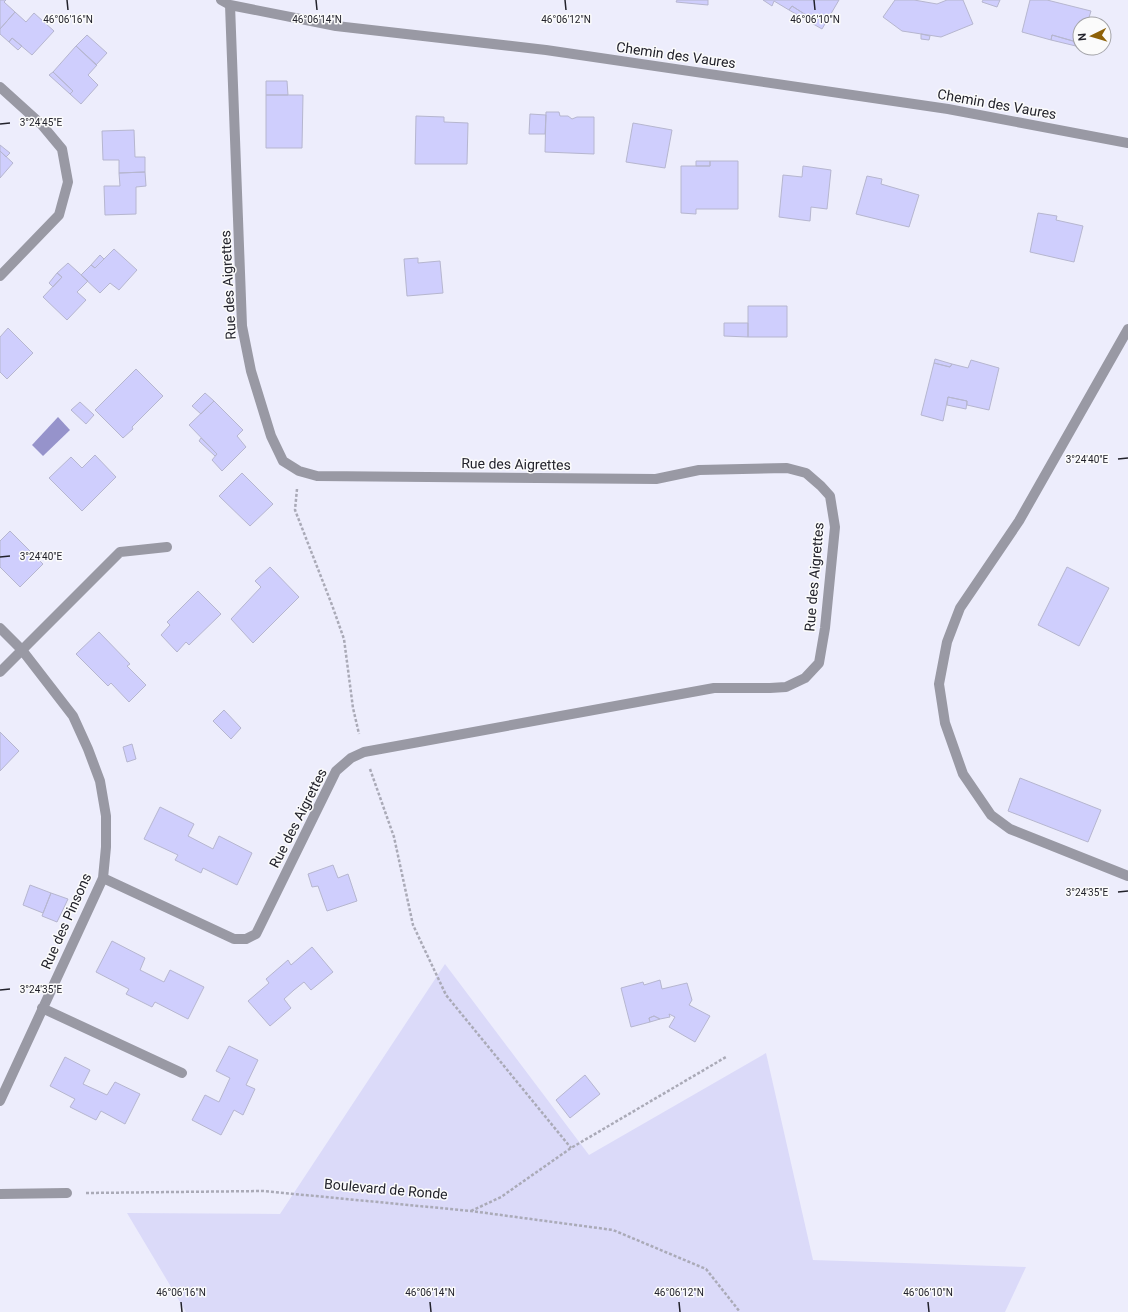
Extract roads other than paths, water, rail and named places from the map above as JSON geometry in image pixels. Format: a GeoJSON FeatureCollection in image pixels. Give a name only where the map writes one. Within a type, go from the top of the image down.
{"type":"FeatureCollection","features":[{"type":"Feature","properties":{"kind":"street","name":"Chemin des Vaures"},"geometry":{"type":"LineString","coordinates":[[225,3],[336,26],[546,50],[948,109],[1128,143]]}},
{"type":"Feature","properties":{"kind":"street","name":"Rue des Aigrettes"},"geometry":{"type":"LineString","coordinates":[[103,878],[234,939],[246,939],[256,934],[336,771],[351,758],[364,752],[714,688],[786,687],[805,678],[819,663],[825,628],[835,527],[830,496],[822,486],[806,473],[787,468],[699,470],[656,479],[317,476],[299,471],[283,461],[271,436],[251,371],[242,326],[225,3]]}},
{"type":"Feature","properties":{"kind":"street"},"geometry":{"type":"LineString","coordinates":[[0,87],[42,125],[62,149],[68,182],[59,215],[0,276]]}},
{"type":"Feature","properties":{"kind":"street"},"geometry":{"type":"LineString","coordinates":[[1128,329],[1019,521],[960,608],[947,642],[939,684],[945,723],[963,774],[990,815],[1010,829],[1128,876]]}},
{"type":"Feature","properties":{"kind":"street"},"geometry":{"type":"LineString","coordinates":[[0,672],[120,552],[167,547]]}},
{"type":"Feature","properties":{"kind":"street","name":"Rue des Pinsons"},"geometry":{"type":"LineString","coordinates":[[0,628],[22,650],[73,716],[88,748],[100,781],[106,816],[106,847],[103,878],[0,1101]]}},
{"type":"Feature","properties":{"kind":"street"},"geometry":{"type":"LineString","coordinates":[[42,1008],[182,1073]]}},
{"type":"Feature","properties":{"kind":"street"},"geometry":{"type":"LineString","coordinates":[[0,1194],[67,1193]]}}]}
